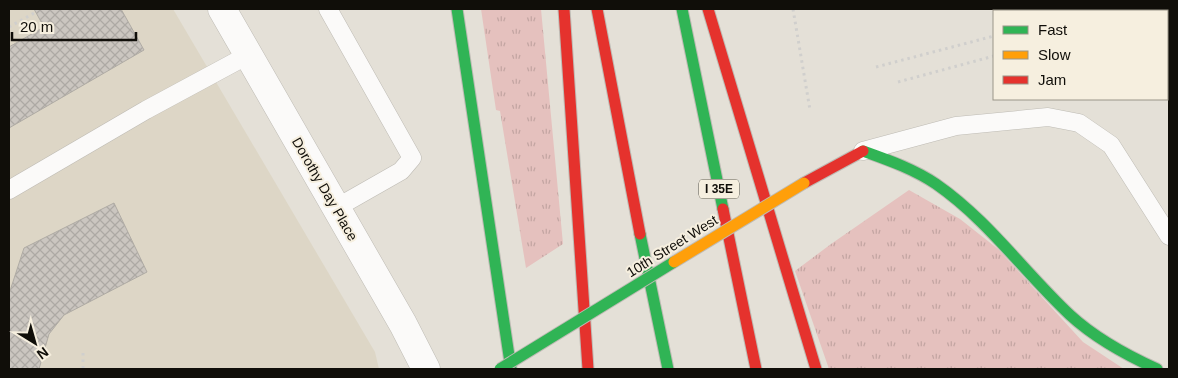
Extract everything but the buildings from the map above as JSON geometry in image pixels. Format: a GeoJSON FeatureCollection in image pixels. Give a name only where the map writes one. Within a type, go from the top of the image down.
{"type":"FeatureCollection","features":[{"type":"Feature","properties":{"kind":"main road"},"geometry":{"type":"LineString","coordinates":[[457,9],[482,191],[497,266],[511,369]]}},
{"type":"Feature","properties":{"kind":"main road"},"geometry":{"type":"LineString","coordinates":[[564,9],[588,369]]}},
{"type":"Feature","properties":{"kind":"main road"},"geometry":{"type":"LineString","coordinates":[[597,9],[608,75],[668,369]]}},
{"type":"Feature","properties":{"kind":"main road","name":"I 35E"},"geometry":{"type":"LineString","coordinates":[[682,9],[756,369]]}},
{"type":"Feature","properties":{"kind":"main road"},"geometry":{"type":"LineString","coordinates":[[708,9],[816,369]]}},
{"type":"Feature","properties":{"kind":"main road"},"geometry":{"type":"LineString","coordinates":[[863,151],[895,163],[935,183],[980,221],[1071,316],[1103,341],[1157,369]]}},
{"type":"Feature","properties":{"kind":"main road","name":"10th Street West"},"geometry":{"type":"LineString","coordinates":[[500,369],[804,183],[863,151]]}},
{"type":"Feature","properties":{"kind":"street","name":"Dorothy Day Place"},"geometry":{"type":"LineString","coordinates":[[222,9],[403,324],[426,369]]}},
{"type":"Feature","properties":{"kind":"lane"},"geometry":{"type":"LineString","coordinates":[[328,9],[412,158],[401,171],[336,208]]}},
{"type":"Feature","properties":{"kind":"lane"},"geometry":{"type":"LineString","coordinates":[[9,190],[146,110],[248,55]]}},
{"type":"Feature","properties":{"kind":"lane"},"geometry":{"type":"LineString","coordinates":[[863,151],[956,126],[1048,117],[1079,123],[1111,145],[1169,236]]}},
{"type":"Feature","properties":{"kind":"path"},"geometry":{"type":"LineString","coordinates":[[794,9],[810,110]]}},
{"type":"Feature","properties":{"kind":"path"},"geometry":{"type":"LineString","coordinates":[[9,27],[36,12]]}},
{"type":"Feature","properties":{"kind":"path"},"geometry":{"type":"LineString","coordinates":[[876,67],[993,36]]}},
{"type":"Feature","properties":{"kind":"path"},"geometry":{"type":"LineString","coordinates":[[898,82],[993,56]]}},
{"type":"Feature","properties":{"kind":"path"},"geometry":{"type":"LineString","coordinates":[[83,353],[83,369]]}},
{"type":"Feature","properties":{"kind":"shaded area"},"geometry":{"type":"Polygon","coordinates":[[[9,9],[173,9],[375,352],[379,369],[9,369],[9,9]]]}},
{"type":"Feature","properties":{"kind":"green space"},"geometry":{"type":"Polygon","coordinates":[[[481,9],[541,9],[563,244],[526,268],[500,111],[496,110],[481,9]]]}},
{"type":"Feature","properties":{"kind":"green space"},"geometry":{"type":"Polygon","coordinates":[[[909,190],[960,219],[998,249],[1083,342],[1124,369],[829,369],[795,271],[909,190]]]}},
{"type":"Feature","properties":{"kind":"traffic: fast"},"geometry":{"type":"LineString","coordinates":[[457,9],[511,369]]}},
{"type":"Feature","properties":{"kind":"traffic: fast"},"geometry":{"type":"LineString","coordinates":[[682,9],[723,209]]}},
{"type":"Feature","properties":{"kind":"traffic: fast"},"geometry":{"type":"LineString","coordinates":[[863,151],[910,169],[955,198],[989,230],[1070,315],[1111,345],[1157,369]]}},
{"type":"Feature","properties":{"kind":"traffic: fast"},"geometry":{"type":"LineString","coordinates":[[640,234],[668,369]]}},
{"type":"Feature","properties":{"kind":"traffic: fast"},"geometry":{"type":"LineString","coordinates":[[500,369],[674,262]]}},
{"type":"Feature","properties":{"kind":"traffic: jam"},"geometry":{"type":"LineString","coordinates":[[564,9],[588,369]]}},
{"type":"Feature","properties":{"kind":"traffic: jam"},"geometry":{"type":"LineString","coordinates":[[597,9],[640,234]]}},
{"type":"Feature","properties":{"kind":"traffic: jam"},"geometry":{"type":"LineString","coordinates":[[708,9],[816,369]]}},
{"type":"Feature","properties":{"kind":"traffic: jam"},"geometry":{"type":"LineString","coordinates":[[804,183],[863,151]]}},
{"type":"Feature","properties":{"kind":"traffic: jam"},"geometry":{"type":"LineString","coordinates":[[723,209],[756,369]]}},
{"type":"Feature","properties":{"kind":"traffic: slow"},"geometry":{"type":"LineString","coordinates":[[674,262],[804,183]]}}]}
